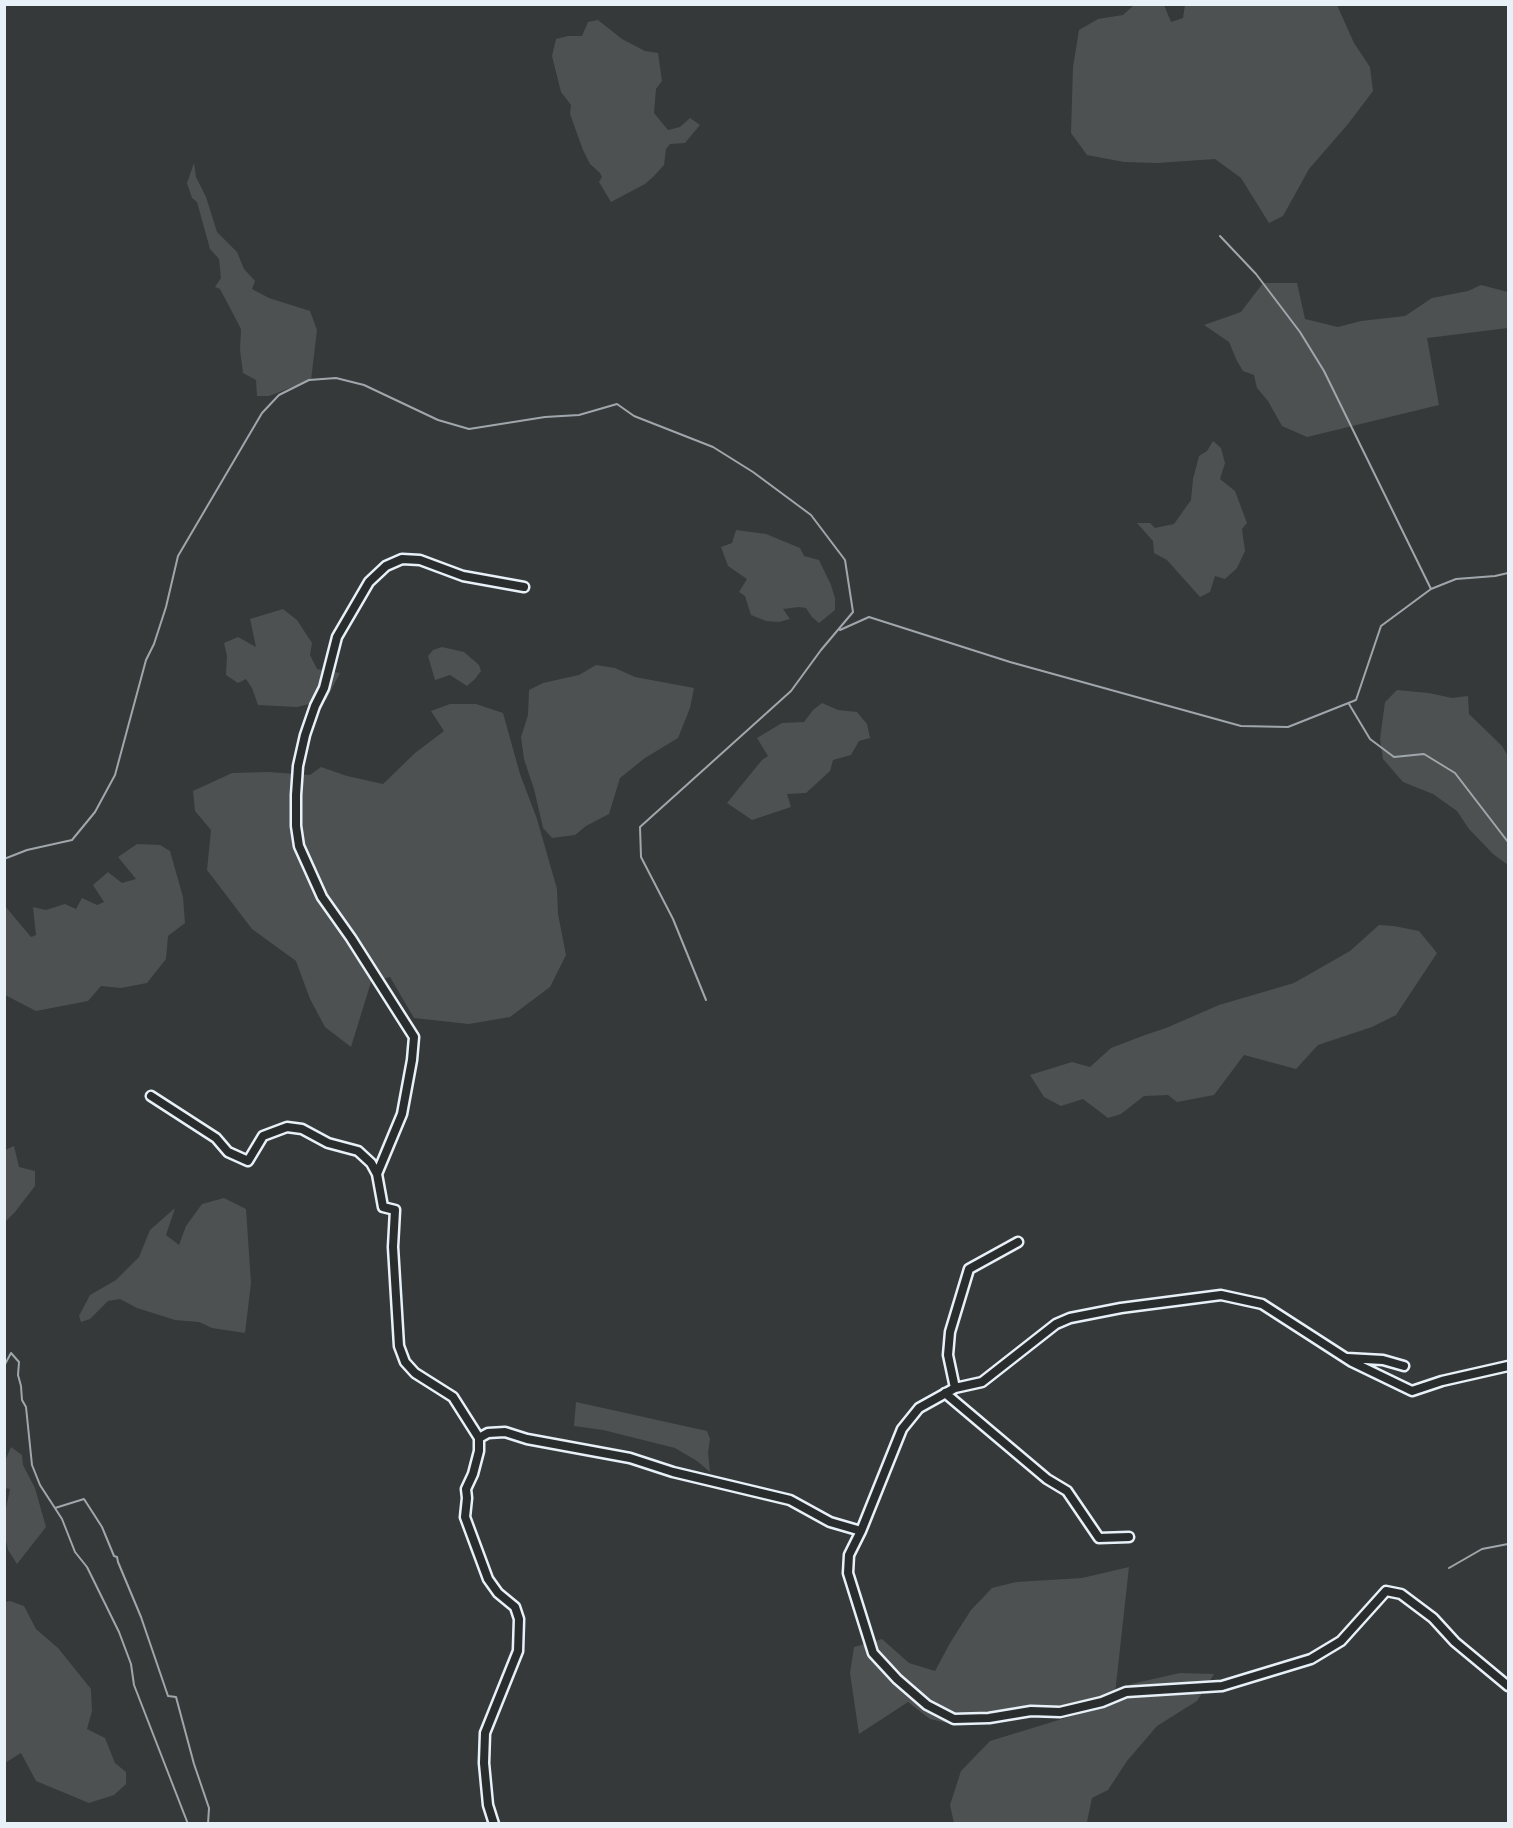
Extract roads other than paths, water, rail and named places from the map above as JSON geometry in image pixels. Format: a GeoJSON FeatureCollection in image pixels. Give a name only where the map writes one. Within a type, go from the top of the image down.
{"type":"FeatureCollection","features":[{"type":"Feature","properties":{"kind":"street"},"geometry":{"type":"LineString","coordinates":[[377,1174],[402,1114],[414,1037],[322,897],[299,846],[296,826],[296,795],[298,766],[305,735],[324,688],[337,637],[369,582],[386,566],[402,559],[420,560],[463,576],[524,587]]}},
{"type":"Feature","properties":{"kind":"street"},"geometry":{"type":"LineString","coordinates":[[151,1096],[216,1138],[228,1152],[248,1161],[263,1136],[286,1127],[302,1129],[328,1143],[358,1151],[371,1163],[377,1174],[383,1207],[395,1210],[394,1281],[399,1346],[405,1362],[415,1373],[453,1397],[479,1438],[479,1451],[466,1489],[465,1517],[488,1579],[498,1593],[515,1607],[519,1619],[518,1651],[485,1733],[484,1763],[488,1805],[494,1824]]}},
{"type":"Feature","properties":{"kind":"street"},"geometry":{"type":"LineString","coordinates":[[955,1388],[948,1355],[950,1332],[969,1269],[1018,1242]]}},
{"type":"Feature","properties":{"kind":"street"},"geometry":{"type":"LineString","coordinates":[[1509,1366],[1443,1381],[1412,1391],[1344,1358],[1262,1304],[1221,1294],[1121,1308],[1070,1318],[1056,1324],[982,1382],[955,1388],[919,1408],[902,1429],[849,1555],[848,1573],[873,1653],[897,1679],[927,1705],[954,1719],[989,1718],[1031,1712],[1060,1712],[1102,1702],[1126,1692],[1222,1686],[1311,1659],[1341,1641],[1386,1591],[1401,1594],[1433,1618],[1455,1642],[1509,1686]]}},
{"type":"Feature","properties":{"kind":"street"},"geometry":{"type":"LineString","coordinates":[[1344,1358],[1383,1360],[1404,1366]]}},
{"type":"Feature","properties":{"kind":"street"},"geometry":{"type":"LineString","coordinates":[[945,1393],[1047,1479],[1066,1491],[1099,1538],[1129,1537]]}},
{"type":"Feature","properties":{"kind":"street"},"geometry":{"type":"LineString","coordinates":[[479,1438],[488,1433],[505,1432],[527,1439],[630,1458],[673,1472],[790,1500],[830,1522],[861,1531]]}},
{"type":"Feature","properties":{"kind":"waterway"},"geometry":{"type":"LineString","coordinates":[[1220,236],[1256,274],[1300,332],[1324,371],[1431,589]]}},
{"type":"Feature","properties":{"kind":"waterway"},"geometry":{"type":"LineString","coordinates":[[4,859],[27,850],[72,840],[95,812],[115,775],[146,660],[154,644],[166,607],[178,556],[262,413],[279,395],[309,380],[336,378],[364,385],[438,420],[469,429],[545,417],[579,415],[617,404],[634,416],[713,447],[753,472],[811,515],[845,560],[853,612],[791,691],[640,827],[641,857],[673,919],[706,1000]]}},
{"type":"Feature","properties":{"kind":"waterway"},"geometry":{"type":"LineString","coordinates":[[840,630],[869,617],[1010,662],[1241,726],[1288,727],[1356,700],[1381,626],[1431,589],[1456,579],[1508,573]]}},
{"type":"Feature","properties":{"kind":"waterway"},"geometry":{"type":"LineString","coordinates":[[1349,704],[1370,739],[1394,757],[1424,754],[1455,773],[1508,842]]}},
{"type":"Feature","properties":{"kind":"waterway"},"geometry":{"type":"LineString","coordinates":[[4,1366],[11,1353],[19,1362],[18,1375],[22,1400],[26,1407],[32,1465],[40,1485],[62,1519],[75,1552],[87,1567],[119,1632],[131,1664],[134,1685],[188,1824]]}},
{"type":"Feature","properties":{"kind":"waterway"},"geometry":{"type":"LineString","coordinates":[[55,1508],[84,1499],[102,1527],[114,1556],[117,1557],[141,1617],[168,1696],[176,1697],[194,1764],[209,1808],[208,1824]]}},
{"type":"Feature","properties":{"kind":"waterway"},"geometry":{"type":"LineString","coordinates":[[1449,1568],[1482,1549],[1508,1544]]}}]}
